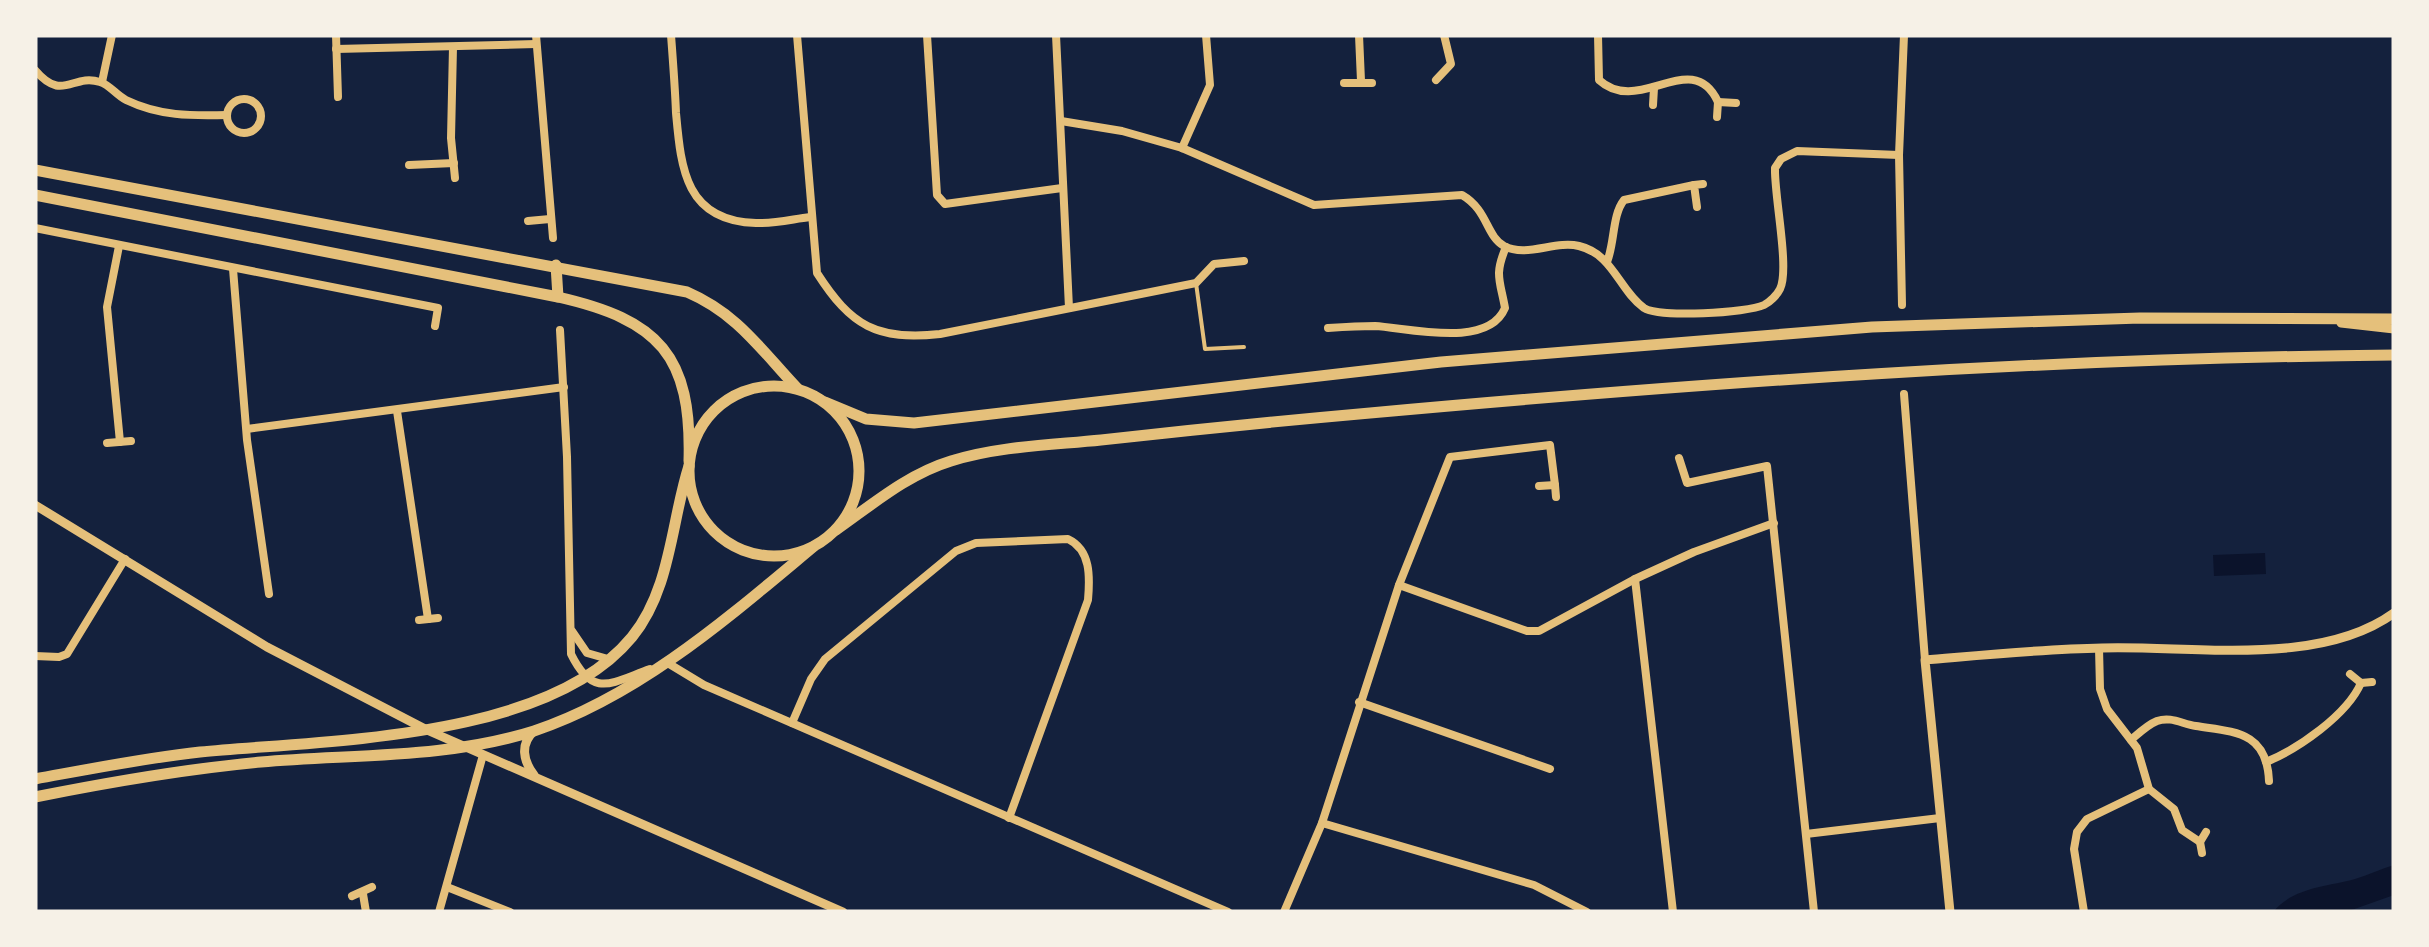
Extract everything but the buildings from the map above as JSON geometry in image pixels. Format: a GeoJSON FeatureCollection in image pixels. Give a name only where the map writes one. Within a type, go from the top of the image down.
{"type":"FeatureCollection","features":[{"type":"Feature","properties":{"kind":"main road"},"geometry":{"type":"LineString","coordinates":[[35,170],[663,285],[711,302],[734,318],[798,389]]}},
{"type":"Feature","properties":{"kind":"main road"},"geometry":{"type":"LineString","coordinates":[[35,194],[558,297],[614,312],[656,338],[674,364],[685,392],[691,490],[700,514],[716,533],[736,548],[761,556],[788,556],[813,547]]}},
{"type":"Feature","properties":{"kind":"main road"},"geometry":{"type":"LineString","coordinates":[[556,265],[558,297]]}},
{"type":"Feature","properties":{"kind":"main road"},"geometry":{"type":"LineString","coordinates":[[35,779],[196,752],[427,730],[518,705],[583,676],[631,638],[657,592],[693,443],[705,420],[722,402],[746,390],[772,386],[798,389],[848,414],[902,424],[1441,362],[1776,334],[2140,318],[2394,320]]}},
{"type":"Feature","properties":{"kind":"main road"},"geometry":{"type":"LineString","coordinates":[[35,797],[139,778],[270,762],[465,747],[536,730],[589,707],[663,664],[895,488],[930,468],[980,454],[1514,399],[1727,382],[1976,368],[2394,355]]}},
{"type":"Feature","properties":{"kind":"main road"},"geometry":{"type":"LineString","coordinates":[[825,402],[844,420],[856,444],[860,470],[856,496],[836,530]]}},
{"type":"Feature","properties":{"kind":"main road"},"geometry":{"type":"LineString","coordinates":[[268,746],[270,762]]}},
{"type":"Feature","properties":{"kind":"street"},"geometry":{"type":"LineString","coordinates":[[102,82],[112,35]]}},
{"type":"Feature","properties":{"kind":"street"},"geometry":{"type":"LineString","coordinates":[[336,35],[338,97]]}},
{"type":"Feature","properties":{"kind":"street"},"geometry":{"type":"LineString","coordinates":[[671,35],[680,164],[692,193],[722,216],[737,221],[756,223],[810,217]]}},
{"type":"Feature","properties":{"kind":"street"},"geometry":{"type":"LineString","coordinates":[[797,35],[818,274],[837,304],[869,328],[906,338],[1196,283],[1214,264],[1244,260]]}},
{"type":"Feature","properties":{"kind":"street"},"geometry":{"type":"LineString","coordinates":[[927,35],[937,194],[945,204],[1062,188]]}},
{"type":"Feature","properties":{"kind":"street"},"geometry":{"type":"LineString","coordinates":[[1056,35],[1070,308]]}},
{"type":"Feature","properties":{"kind":"street"},"geometry":{"type":"LineString","coordinates":[[1182,148],[1210,86],[1206,35]]}},
{"type":"Feature","properties":{"kind":"street"},"geometry":{"type":"LineString","coordinates":[[1358,35],[1361,81]]}},
{"type":"Feature","properties":{"kind":"street"},"geometry":{"type":"LineString","coordinates":[[1436,80],[1452,64],[1444,35]]}},
{"type":"Feature","properties":{"kind":"street"},"geometry":{"type":"LineString","coordinates":[[1598,35],[1599,80],[1607,88],[1628,92],[1681,78],[1694,79],[1712,92],[1718,102],[1717,118]]}},
{"type":"Feature","properties":{"kind":"street"},"geometry":{"type":"LineString","coordinates":[[1902,306],[1899,155],[1904,35]]}},
{"type":"Feature","properties":{"kind":"street"},"geometry":{"type":"LineString","coordinates":[[336,49],[452,47],[536,39],[553,238]]}},
{"type":"Feature","properties":{"kind":"street"},"geometry":{"type":"LineString","coordinates":[[452,47],[456,178]]}},
{"type":"Feature","properties":{"kind":"street"},"geometry":{"type":"LineString","coordinates":[[35,70],[45,82],[60,87],[102,82],[130,103],[163,113],[227,115]]}},
{"type":"Feature","properties":{"kind":"street"},"geometry":{"type":"LineString","coordinates":[[1344,83],[1372,83]]}},
{"type":"Feature","properties":{"kind":"street"},"geometry":{"type":"LineString","coordinates":[[1653,105],[1654,88]]}},
{"type":"Feature","properties":{"kind":"street"},"geometry":{"type":"LineString","coordinates":[[247,99],[260,108],[262,118],[257,128],[243,133],[230,125],[227,115],[236,101],[247,99]]}},
{"type":"Feature","properties":{"kind":"street"},"geometry":{"type":"LineString","coordinates":[[1718,102],[1736,103]]}},
{"type":"Feature","properties":{"kind":"street"},"geometry":{"type":"LineString","coordinates":[[1061,120],[1122,131],[1182,148],[1314,205],[1462,195],[1481,209],[1495,239],[1506,248],[1581,246],[1607,262],[1642,306],[1667,315],[1765,304],[1774,297],[1783,279],[1775,176],[1775,168],[1782,159],[1797,151],[1899,155]]}},
{"type":"Feature","properties":{"kind":"street"},"geometry":{"type":"LineString","coordinates":[[409,165],[454,164]]}},
{"type":"Feature","properties":{"kind":"street"},"geometry":{"type":"LineString","coordinates":[[1607,262],[1614,244],[1617,210],[1624,200],[1698,184],[1696,207]]}},
{"type":"Feature","properties":{"kind":"street"},"geometry":{"type":"LineString","coordinates":[[528,221],[550,219]]}},
{"type":"Feature","properties":{"kind":"street"},"geometry":{"type":"LineString","coordinates":[[35,228],[438,308],[434,326]]}},
{"type":"Feature","properties":{"kind":"street"},"geometry":{"type":"LineString","coordinates":[[119,246],[107,307],[120,442]]}},
{"type":"Feature","properties":{"kind":"street"},"geometry":{"type":"LineString","coordinates":[[1328,328],[1376,326],[1433,334],[1491,326],[1500,320],[1506,308],[1497,280],[1506,248]]}},
{"type":"Feature","properties":{"kind":"street"},"geometry":{"type":"LineString","coordinates":[[233,269],[247,429],[273,581],[269,594]]}},
{"type":"Feature","properties":{"kind":"street"},"geometry":{"type":"LineString","coordinates":[[2324,322],[2394,329]]}},
{"type":"Feature","properties":{"kind":"street"},"geometry":{"type":"LineString","coordinates":[[560,330],[570,648],[583,676],[593,683],[606,683],[663,664],[1228,912]]}},
{"type":"Feature","properties":{"kind":"street"},"geometry":{"type":"LineString","coordinates":[[247,429],[564,388]]}},
{"type":"Feature","properties":{"kind":"street"},"geometry":{"type":"LineString","coordinates":[[1904,394],[1950,912]]}},
{"type":"Feature","properties":{"kind":"street"},"geometry":{"type":"LineString","coordinates":[[397,411],[423,620],[438,618]]}},
{"type":"Feature","properties":{"kind":"street"},"geometry":{"type":"LineString","coordinates":[[107,443],[132,441]]}},
{"type":"Feature","properties":{"kind":"street"},"geometry":{"type":"LineString","coordinates":[[1284,912],[1322,823],[1400,584],[1450,457],[1550,445],[1556,496]]}},
{"type":"Feature","properties":{"kind":"street"},"geometry":{"type":"LineString","coordinates":[[1679,458],[1688,483],[1767,466],[1814,912]]}},
{"type":"Feature","properties":{"kind":"street"},"geometry":{"type":"LineString","coordinates":[[1539,486],[1555,485]]}},
{"type":"Feature","properties":{"kind":"street"},"geometry":{"type":"LineString","coordinates":[[35,505],[267,647],[427,730],[843,912]]}},
{"type":"Feature","properties":{"kind":"street"},"geometry":{"type":"LineString","coordinates":[[1400,584],[1527,631],[1539,631],[1634,578],[1774,523]]}},
{"type":"Feature","properties":{"kind":"street"},"geometry":{"type":"LineString","coordinates":[[792,723],[825,659],[956,552],[976,543],[1068,539],[1084,552],[1088,600],[1009,818]]}},
{"type":"Feature","properties":{"kind":"street"},"geometry":{"type":"LineString","coordinates":[[35,656],[68,654],[125,559]]}},
{"type":"Feature","properties":{"kind":"street"},"geometry":{"type":"LineString","coordinates":[[1634,578],[1672,912]]}},
{"type":"Feature","properties":{"kind":"street"},"geometry":{"type":"LineString","coordinates":[[1925,660],[2099,648],[2304,647],[2349,638],[2394,613]]}},
{"type":"Feature","properties":{"kind":"street"},"geometry":{"type":"LineString","coordinates":[[572,631],[587,654],[608,659]]}},
{"type":"Feature","properties":{"kind":"street"},"geometry":{"type":"LineString","coordinates":[[2099,648],[2102,698],[2140,756],[2149,788],[2174,809],[2182,830],[2200,842]]}},
{"type":"Feature","properties":{"kind":"street"},"geometry":{"type":"LineString","coordinates":[[2350,674],[2361,682],[2372,682]]}},
{"type":"Feature","properties":{"kind":"street"},"geometry":{"type":"LineString","coordinates":[[2266,762],[2292,752],[2348,704],[2361,682]]}},
{"type":"Feature","properties":{"kind":"street"},"geometry":{"type":"LineString","coordinates":[[1360,702],[1550,769]]}},
{"type":"Feature","properties":{"kind":"street"},"geometry":{"type":"LineString","coordinates":[[2131,740],[2156,722],[2173,720],[2238,732],[2256,744],[2266,762],[2269,781]]}},
{"type":"Feature","properties":{"kind":"street"},"geometry":{"type":"LineString","coordinates":[[534,777],[525,759],[524,744],[536,730]]}},
{"type":"Feature","properties":{"kind":"street"},"geometry":{"type":"LineString","coordinates":[[439,912],[483,755]]}},
{"type":"Feature","properties":{"kind":"street"},"geometry":{"type":"LineString","coordinates":[[2084,912],[2082,880],[2074,849],[2077,832],[2087,819],[2149,788]]}},
{"type":"Feature","properties":{"kind":"street"},"geometry":{"type":"LineString","coordinates":[[1806,834],[1940,818]]}},
{"type":"Feature","properties":{"kind":"street"},"geometry":{"type":"LineString","coordinates":[[1322,823],[1534,885],[1587,912]]}},
{"type":"Feature","properties":{"kind":"street"},"geometry":{"type":"LineString","coordinates":[[2202,853],[2200,842],[2206,832]]}},
{"type":"Feature","properties":{"kind":"street"},"geometry":{"type":"LineString","coordinates":[[352,896],[372,887]]}},
{"type":"Feature","properties":{"kind":"street"},"geometry":{"type":"LineString","coordinates":[[447,887],[510,912]]}},
{"type":"Feature","properties":{"kind":"street"},"geometry":{"type":"LineString","coordinates":[[363,894],[366,912]]}},
{"type":"Feature","properties":{"kind":"street"},"geometry":{"type":"LineString","coordinates":[[1196,912],[1200,901]]}},
{"type":"Feature","properties":{"kind":"lane"},"geometry":{"type":"LineString","coordinates":[[1196,283],[1205,349],[1244,347]]}},
{"type":"Feature","properties":{"kind":"water"},"geometry":{"type":"Polygon","coordinates":[[[2265,553],[2266,574],[2214,576],[2213,555],[2265,553]]]}},
{"type":"Feature","properties":{"kind":"water"},"geometry":{"type":"Polygon","coordinates":[[[2394,865],[2394,895],[2346,912],[2273,912],[2301,893],[2394,865]]]}}]}
